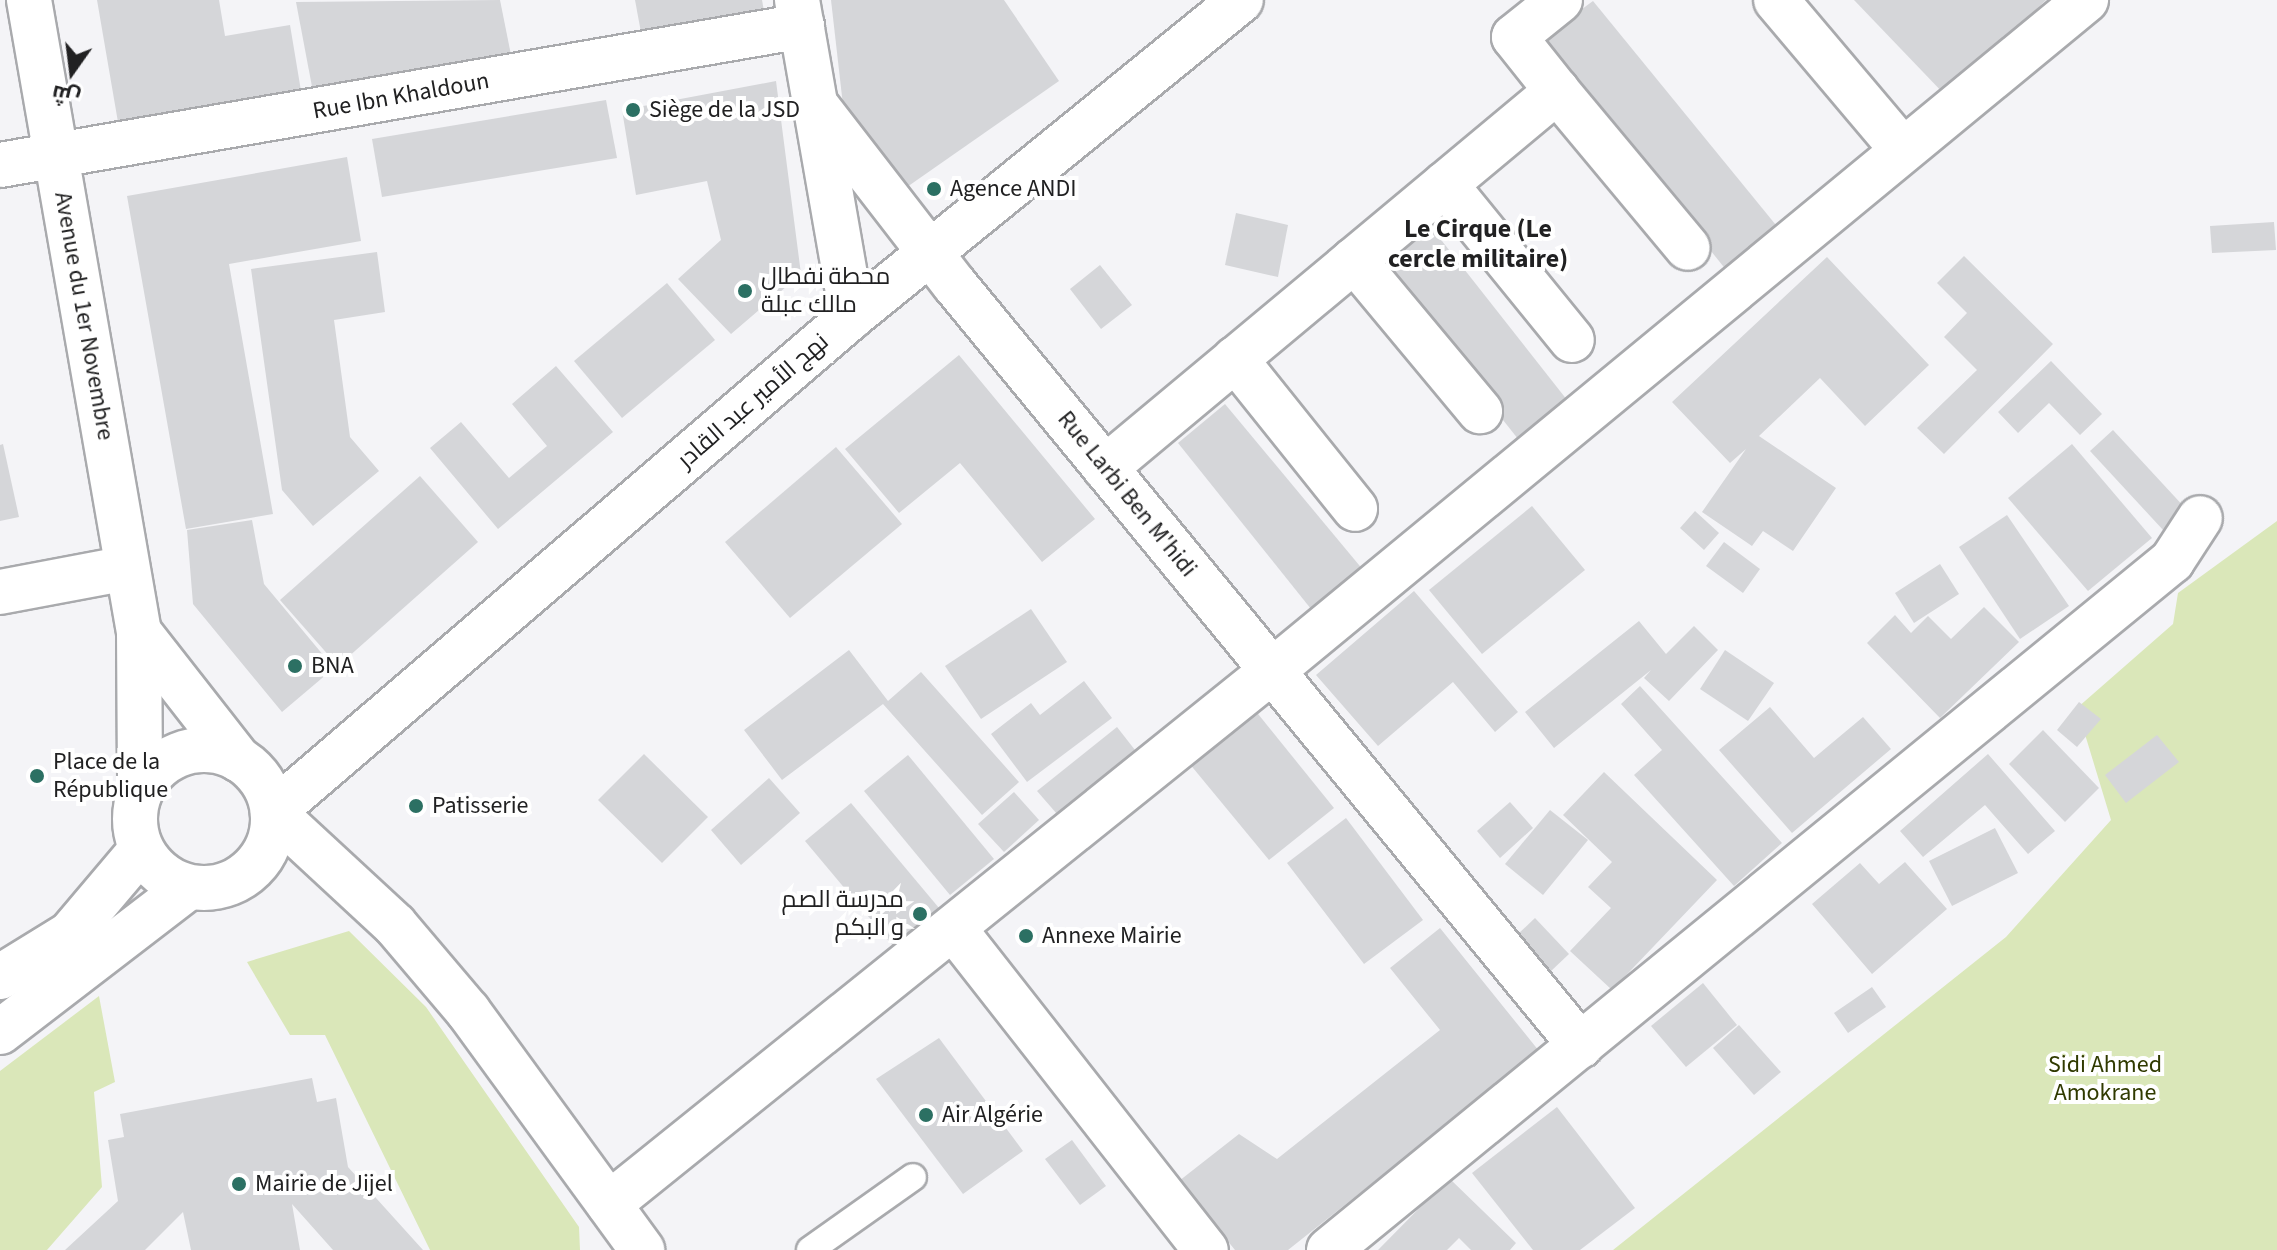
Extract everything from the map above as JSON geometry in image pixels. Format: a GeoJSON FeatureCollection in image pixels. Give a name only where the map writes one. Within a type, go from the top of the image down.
{"type":"FeatureCollection","features":[{"type":"Feature","properties":{"kind":"street","name":"Avenue du 1er Novembre"},"geometry":{"type":"LineString","coordinates":[[29,0],[139,632],[140,790]]}},
{"type":"Feature","properties":{"kind":"street","name":"نهج الأمير عبد القادر"},"geometry":{"type":"LineString","coordinates":[[273,812],[852,316],[1241,0]]}},
{"type":"Feature","properties":{"kind":"street"},"geometry":{"type":"LineString","coordinates":[[1560,0],[1514,37],[1688,248]]}},
{"type":"Feature","properties":{"kind":"street"},"geometry":{"type":"LineString","coordinates":[[1776,0],[1901,148]]}},
{"type":"Feature","properties":{"kind":"street"},"geometry":{"type":"LineString","coordinates":[[609,1204],[1272,671],[1901,148],[2086,0]]}},
{"type":"Feature","properties":{"kind":"street","name":"Rue Ibn Khaldoun"},"geometry":{"type":"LineString","coordinates":[[0,165],[800,13]]}},
{"type":"Feature","properties":{"kind":"street"},"geometry":{"type":"LineString","coordinates":[[800,13],[852,316]]}},
{"type":"Feature","properties":{"kind":"street"},"geometry":{"type":"LineString","coordinates":[[1105,468],[1557,91]]}},
{"type":"Feature","properties":{"kind":"street","name":"Rue Larbi Ben M'hidi"},"geometry":{"type":"LineString","coordinates":[[815,104],[929,253],[1581,1046]]}},
{"type":"Feature","properties":{"kind":"street"},"geometry":{"type":"LineString","coordinates":[[1445,184],[1572,340]]}},
{"type":"Feature","properties":{"kind":"street"},"geometry":{"type":"LineString","coordinates":[[1354,260],[1480,411]]}},
{"type":"Feature","properties":{"kind":"street"},"geometry":{"type":"LineString","coordinates":[[1235,359],[1355,509]]}},
{"type":"Feature","properties":{"kind":"street"},"geometry":{"type":"LineString","coordinates":[[1329,1250],[2172,561],[2200,518]]}},
{"type":"Feature","properties":{"kind":"street"},"geometry":{"type":"LineString","coordinates":[[0,592],[127,568]]}},
{"type":"Feature","properties":{"kind":"street","name":"Avenue du 1er Novembre"},"geometry":{"type":"LineString","coordinates":[[139,632],[239,760]]}},
{"type":"Feature","properties":{"kind":"street"},"geometry":{"type":"LineString","coordinates":[[195,750],[239,760],[268,791],[273,812],[257,865],[226,885],[189,887],[153,867],[141,850],[134,830],[140,790],[172,757],[195,750]]}},
{"type":"Feature","properties":{"kind":"street"},"geometry":{"type":"LineString","coordinates":[[273,812],[395,925],[468,1011],[638,1248]]}},
{"type":"Feature","properties":{"kind":"street"},"geometry":{"type":"LineString","coordinates":[[0,977],[78,927],[141,850]]}},
{"type":"Feature","properties":{"kind":"street"},"geometry":{"type":"LineString","coordinates":[[0,1032],[189,887]]}},
{"type":"Feature","properties":{"kind":"street"},"geometry":{"type":"LineString","coordinates":[[954,929],[1206,1250]]}},
{"type":"Feature","properties":{"kind":"lane"},"geometry":{"type":"LineString","coordinates":[[810,1250],[913,1177]]}},
{"type":"Feature","properties":{"kind":"green space","name":"Sidi Ahmed Amokrane"},"geometry":{"type":"Polygon","coordinates":[[[2277,521],[2277,1250],[1613,1250],[2006,937],[2111,820],[2077,708],[2173,624],[2178,593],[2277,521]]]}},
{"type":"Feature","properties":{"kind":"green space"},"geometry":{"type":"Polygon","coordinates":[[[349,931],[426,1007],[579,1227],[580,1250],[430,1250],[325,1035],[290,1035],[247,962],[349,931]]]}},
{"type":"Feature","properties":{"kind":"green space"},"geometry":{"type":"Polygon","coordinates":[[[99,996],[115,1082],[94,1092],[102,1187],[47,1250],[0,1250],[0,1071],[99,996]]]}},
{"type":"Feature","properties":{"kind":"building"},"geometry":{"type":"Polygon","coordinates":[[[97,0],[219,0],[225,36],[290,25],[302,97],[119,128],[97,0]]]}},
{"type":"Feature","properties":{"kind":"building"},"geometry":{"type":"Polygon","coordinates":[[[500,0],[511,55],[313,92],[296,2],[500,0]]]}},
{"type":"Feature","properties":{"kind":"building"},"geometry":{"type":"Polygon","coordinates":[[[635,0],[762,0],[765,17],[642,38],[635,0]]]}},
{"type":"Feature","properties":{"kind":"building"},"geometry":{"type":"Polygon","coordinates":[[[831,0],[1004,0],[1059,81],[907,187],[844,114],[831,0]]]}},
{"type":"Feature","properties":{"kind":"building"},"geometry":{"type":"Polygon","coordinates":[[[1854,0],[2046,0],[1946,96],[1854,0]]]}},
{"type":"Feature","properties":{"kind":"building"},"geometry":{"type":"Polygon","coordinates":[[[1593,1],[1784,235],[1731,276],[1541,39],[1593,1]]]}},
{"type":"Feature","properties":{"kind":"building"},"geometry":{"type":"Polygon","coordinates":[[[776,81],[801,274],[731,334],[678,279],[721,240],[707,181],[636,195],[622,110],[776,81]]]}},
{"type":"Feature","properties":{"kind":"building"},"geometry":{"type":"Polygon","coordinates":[[[606,100],[617,158],[382,197],[372,139],[606,100]]]}},
{"type":"Feature","properties":{"kind":"building"},"geometry":{"type":"Polygon","coordinates":[[[347,157],[361,241],[229,264],[273,514],[186,529],[127,196],[347,157]]]}},
{"type":"Feature","properties":{"kind":"building"},"geometry":{"type":"Polygon","coordinates":[[[1236,213],[1288,225],[1278,277],[1225,265],[1236,213]]]}},
{"type":"Feature","properties":{"kind":"building"},"geometry":{"type":"Polygon","coordinates":[[[2274,222],[2276,250],[2212,253],[2210,226],[2274,222]]]}},
{"type":"Feature","properties":{"kind":"building"},"geometry":{"type":"Polygon","coordinates":[[[1431,227],[1571,405],[1522,444],[1381,266],[1431,227]]]}},
{"type":"Feature","properties":{"kind":"building"},"geometry":{"type":"Polygon","coordinates":[[[377,252],[385,312],[334,320],[350,437],[379,471],[313,526],[282,490],[251,269],[377,252]]]}},
{"type":"Feature","properties":{"kind":"building"},"geometry":{"type":"Polygon","coordinates":[[[1964,256],[2053,344],[1944,454],[1917,428],[1977,370],[1944,337],[1967,313],[1937,283],[1964,256]]]}},
{"type":"Feature","properties":{"kind":"building"},"geometry":{"type":"Polygon","coordinates":[[[1827,257],[1929,365],[1865,426],[1820,378],[1759,436],[1836,488],[1793,551],[1763,531],[1752,546],[1702,512],[1746,449],[1730,463],[1672,402],[1827,257]]]}},
{"type":"Feature","properties":{"kind":"building"},"geometry":{"type":"Polygon","coordinates":[[[1100,265],[1132,305],[1101,329],[1070,289],[1100,265]]]}},
{"type":"Feature","properties":{"kind":"building"},"geometry":{"type":"Polygon","coordinates":[[[667,283],[715,340],[622,418],[574,361],[667,283]]]}},
{"type":"Feature","properties":{"kind":"building"},"geometry":{"type":"Polygon","coordinates":[[[959,355],[1095,519],[1042,562],[960,463],[899,513],[845,449],[959,355]]]}},
{"type":"Feature","properties":{"kind":"building"},"geometry":{"type":"Polygon","coordinates":[[[2051,361],[2102,414],[2080,435],[2049,403],[2018,433],[1998,412],[2051,361]]]}},
{"type":"Feature","properties":{"kind":"building"},"geometry":{"type":"Polygon","coordinates":[[[556,366],[613,432],[498,529],[430,448],[461,422],[509,478],[547,446],[512,404],[556,366]]]}},
{"type":"Feature","properties":{"kind":"building"},"geometry":{"type":"Polygon","coordinates":[[[1225,404],[1364,571],[1311,609],[1178,443],[1225,404]]]}},
{"type":"Feature","properties":{"kind":"building"},"geometry":{"type":"Polygon","coordinates":[[[2113,430],[2187,510],[2164,531],[2090,451],[2113,430]]]}},
{"type":"Feature","properties":{"kind":"building"},"geometry":{"type":"Polygon","coordinates":[[[3,444],[19,517],[0,521],[0,445],[3,444]]]}},
{"type":"Feature","properties":{"kind":"building"},"geometry":{"type":"Polygon","coordinates":[[[2072,444],[2152,538],[2088,591],[2008,498],[2072,444]]]}},
{"type":"Feature","properties":{"kind":"building"},"geometry":{"type":"Polygon","coordinates":[[[836,447],[902,524],[790,618],[725,542],[836,447]]]}},
{"type":"Feature","properties":{"kind":"building"},"geometry":{"type":"Polygon","coordinates":[[[420,476],[478,542],[338,666],[280,600],[420,476]]]}},
{"type":"Feature","properties":{"kind":"building"},"geometry":{"type":"Polygon","coordinates":[[[1532,506],[1585,570],[1482,654],[1429,590],[1532,506]]]}},
{"type":"Feature","properties":{"kind":"building"},"geometry":{"type":"Polygon","coordinates":[[[1695,511],[1719,533],[1704,550],[1680,528],[1695,511]]]}},
{"type":"Feature","properties":{"kind":"building"},"geometry":{"type":"Polygon","coordinates":[[[2007,515],[2069,606],[2020,639],[1959,547],[2007,515]]]}},
{"type":"Feature","properties":{"kind":"building"},"geometry":{"type":"Polygon","coordinates":[[[252,520],[264,584],[334,668],[282,712],[193,604],[187,530],[252,520]]]}},
{"type":"Feature","properties":{"kind":"building"},"geometry":{"type":"Polygon","coordinates":[[[1724,542],[1760,569],[1743,593],[1706,566],[1724,542]]]}},
{"type":"Feature","properties":{"kind":"building"},"geometry":{"type":"Polygon","coordinates":[[[1940,564],[1959,594],[1914,623],[1895,593],[1940,564]]]}},
{"type":"Feature","properties":{"kind":"building"},"geometry":{"type":"Polygon","coordinates":[[[1414,591],[1518,712],[1495,732],[1453,682],[1378,746],[1316,675],[1414,591]]]}},
{"type":"Feature","properties":{"kind":"building"},"geometry":{"type":"Polygon","coordinates":[[[1984,607],[2019,642],[1940,718],[1867,643],[1895,615],[1911,633],[1928,616],[1951,639],[1984,607]]]}},
{"type":"Feature","properties":{"kind":"building"},"geometry":{"type":"Polygon","coordinates":[[[1031,609],[1067,662],[981,719],[945,666],[1031,609]]]}},
{"type":"Feature","properties":{"kind":"building"},"geometry":{"type":"Polygon","coordinates":[[[1639,621],[1666,654],[1694,626],[1718,650],[1669,701],[1644,678],[1651,670],[1554,748],[1525,712],[1639,621]]]}},
{"type":"Feature","properties":{"kind":"building"},"geometry":{"type":"Polygon","coordinates":[[[849,650],[888,701],[921,672],[1019,782],[982,815],[883,704],[782,780],[744,730],[849,650]]]}},
{"type":"Feature","properties":{"kind":"building"},"geometry":{"type":"Polygon","coordinates":[[[1725,650],[1774,683],[1748,721],[1700,689],[1725,650]]]}},
{"type":"Feature","properties":{"kind":"building"},"geometry":{"type":"Polygon","coordinates":[[[1084,681],[1112,718],[1027,782],[991,734],[1031,703],[1040,715],[1084,681]]]}},
{"type":"Feature","properties":{"kind":"building"},"geometry":{"type":"Polygon","coordinates":[[[1640,686],[1782,843],[1734,886],[1634,775],[1662,750],[1621,704],[1640,686]]]}},
{"type":"Feature","properties":{"kind":"building"},"geometry":{"type":"Polygon","coordinates":[[[2079,702],[2101,719],[2077,747],[2057,730],[2079,702]]]}},
{"type":"Feature","properties":{"kind":"building"},"geometry":{"type":"Polygon","coordinates":[[[1250,704],[1334,808],[1269,860],[1184,757],[1250,704]]]}},
{"type":"Feature","properties":{"kind":"building"},"geometry":{"type":"Polygon","coordinates":[[[1770,707],[1814,758],[1863,717],[1891,749],[1792,833],[1719,750],[1770,707]]]}},
{"type":"Feature","properties":{"kind":"building"},"geometry":{"type":"Polygon","coordinates":[[[1117,727],[1135,750],[1057,814],[1037,791],[1117,727]]]}},
{"type":"Feature","properties":{"kind":"building"},"geometry":{"type":"Polygon","coordinates":[[[2043,730],[2099,788],[2065,822],[2009,764],[2043,730]]]}},
{"type":"Feature","properties":{"kind":"building"},"geometry":{"type":"Polygon","coordinates":[[[2157,735],[2179,762],[2126,803],[2105,775],[2157,735]]]}},
{"type":"Feature","properties":{"kind":"building"},"geometry":{"type":"Polygon","coordinates":[[[644,754],[708,817],[662,863],[598,800],[644,754]]]}},
{"type":"Feature","properties":{"kind":"building"},"geometry":{"type":"Polygon","coordinates":[[[1988,754],[2055,831],[2028,854],[1985,805],[1923,857],[1900,831],[1988,754]]]}},
{"type":"Feature","properties":{"kind":"building"},"geometry":{"type":"Polygon","coordinates":[[[908,755],[994,859],[950,895],[864,791],[908,755]]]}},
{"type":"Feature","properties":{"kind":"building"},"geometry":{"type":"Polygon","coordinates":[[[1604,772],[1717,880],[1612,990],[1570,951],[1611,908],[1588,887],[1612,862],[1563,815],[1604,772]]]}},
{"type":"Feature","properties":{"kind":"building"},"geometry":{"type":"Polygon","coordinates":[[[769,778],[800,813],[741,865],[711,830],[769,778]]]}},
{"type":"Feature","properties":{"kind":"building"},"geometry":{"type":"Polygon","coordinates":[[[1014,792],[1039,820],[1004,852],[978,824],[1014,792]]]}},
{"type":"Feature","properties":{"kind":"building"},"geometry":{"type":"Polygon","coordinates":[[[1510,802],[1533,828],[1500,858],[1477,831],[1510,802]]]}},
{"type":"Feature","properties":{"kind":"building"},"geometry":{"type":"Polygon","coordinates":[[[851,803],[939,908],[893,946],[805,841],[851,803]]]}},
{"type":"Feature","properties":{"kind":"building"},"geometry":{"type":"Polygon","coordinates":[[[1550,810],[1588,840],[1543,895],[1505,864],[1550,810]]]}},
{"type":"Feature","properties":{"kind":"building"},"geometry":{"type":"Polygon","coordinates":[[[1346,818],[1423,920],[1364,964],[1287,863],[1346,818]]]}},
{"type":"Feature","properties":{"kind":"building"},"geometry":{"type":"Polygon","coordinates":[[[1995,828],[2018,873],[1952,906],[1929,861],[1995,828]]]}},
{"type":"Feature","properties":{"kind":"building"},"geometry":{"type":"Polygon","coordinates":[[[1905,862],[1947,909],[1872,974],[1812,904],[1860,863],[1879,884],[1905,862]]]}},
{"type":"Feature","properties":{"kind":"building"},"geometry":{"type":"Polygon","coordinates":[[[1535,918],[1569,954],[1550,972],[1516,936],[1535,918]]]}},
{"type":"Feature","properties":{"kind":"building"},"geometry":{"type":"Polygon","coordinates":[[[1440,928],[1539,1051],[1288,1250],[1235,1250],[1179,1181],[1239,1134],[1277,1159],[1440,1030],[1390,968],[1440,928]]]}},
{"type":"Feature","properties":{"kind":"building"},"geometry":{"type":"Polygon","coordinates":[[[1703,983],[1737,1025],[1686,1067],[1651,1026],[1703,983]]]}},
{"type":"Feature","properties":{"kind":"building"},"geometry":{"type":"Polygon","coordinates":[[[1872,987],[1886,1007],[1848,1033],[1834,1013],[1872,987]]]}},
{"type":"Feature","properties":{"kind":"building"},"geometry":{"type":"Polygon","coordinates":[[[1739,1025],[1781,1072],[1754,1095],[1713,1048],[1739,1025]]]}},
{"type":"Feature","properties":{"kind":"building"},"geometry":{"type":"Polygon","coordinates":[[[939,1038],[1023,1151],[963,1194],[876,1079],[939,1038]]]}},
{"type":"Feature","properties":{"kind":"building","name":"Mairie de Jijel"},"geometry":{"type":"Polygon","coordinates":[[[312,1078],[317,1102],[336,1098],[348,1167],[423,1250],[333,1250],[292,1204],[300,1250],[191,1250],[183,1212],[145,1250],[65,1250],[118,1201],[108,1140],[124,1137],[120,1114],[312,1078]]]}},
{"type":"Feature","properties":{"kind":"building"},"geometry":{"type":"Polygon","coordinates":[[[1557,1107],[1635,1208],[1580,1250],[1533,1250],[1472,1173],[1557,1107]]]}},
{"type":"Feature","properties":{"kind":"building"},"geometry":{"type":"Polygon","coordinates":[[[1072,1140],[1106,1186],[1080,1205],[1045,1159],[1072,1140]]]}},
{"type":"Feature","properties":{"kind":"building"},"geometry":{"type":"Polygon","coordinates":[[[1449,1178],[1516,1243],[1510,1250],[1471,1250],[1459,1238],[1447,1250],[1378,1250],[1449,1178]]]}},
{"type":"Feature","properties":{"kind":"place","name":"Siège de la JSD"},"geometry":{"type":"Point","coordinates":[633,110]}},
{"type":"Feature","properties":{"kind":"place","name":"Agence ANDI"},"geometry":{"type":"Point","coordinates":[934,189]}},
{"type":"Feature","properties":{"kind":"place","name":"محطة نفطال مالك عبلة"},"geometry":{"type":"Point","coordinates":[745,291]}},
{"type":"Feature","properties":{"kind":"place","name":"BNA"},"geometry":{"type":"Point","coordinates":[295,666]}},
{"type":"Feature","properties":{"kind":"place","name":"Place de la République"},"geometry":{"type":"Point","coordinates":[37,776]}},
{"type":"Feature","properties":{"kind":"place","name":"Patisserie"},"geometry":{"type":"Point","coordinates":[416,806]}},
{"type":"Feature","properties":{"kind":"place","name":"مدرسة الصم و البكم"},"geometry":{"type":"Point","coordinates":[920,914]}},
{"type":"Feature","properties":{"kind":"place","name":"Annexe Mairie"},"geometry":{"type":"Point","coordinates":[1026,936]}},
{"type":"Feature","properties":{"kind":"place","name":"Air Algérie"},"geometry":{"type":"Point","coordinates":[926,1115]}},
{"type":"Feature","properties":{"kind":"place","name":"Mairie de Jijel"},"geometry":{"type":"Point","coordinates":[239,1184]}},
{"type":"Feature","properties":{"kind":"district","name":"Le Cirque (Le cercle militaire)"},"geometry":{"type":"Point","coordinates":[1478,244]}}]}
